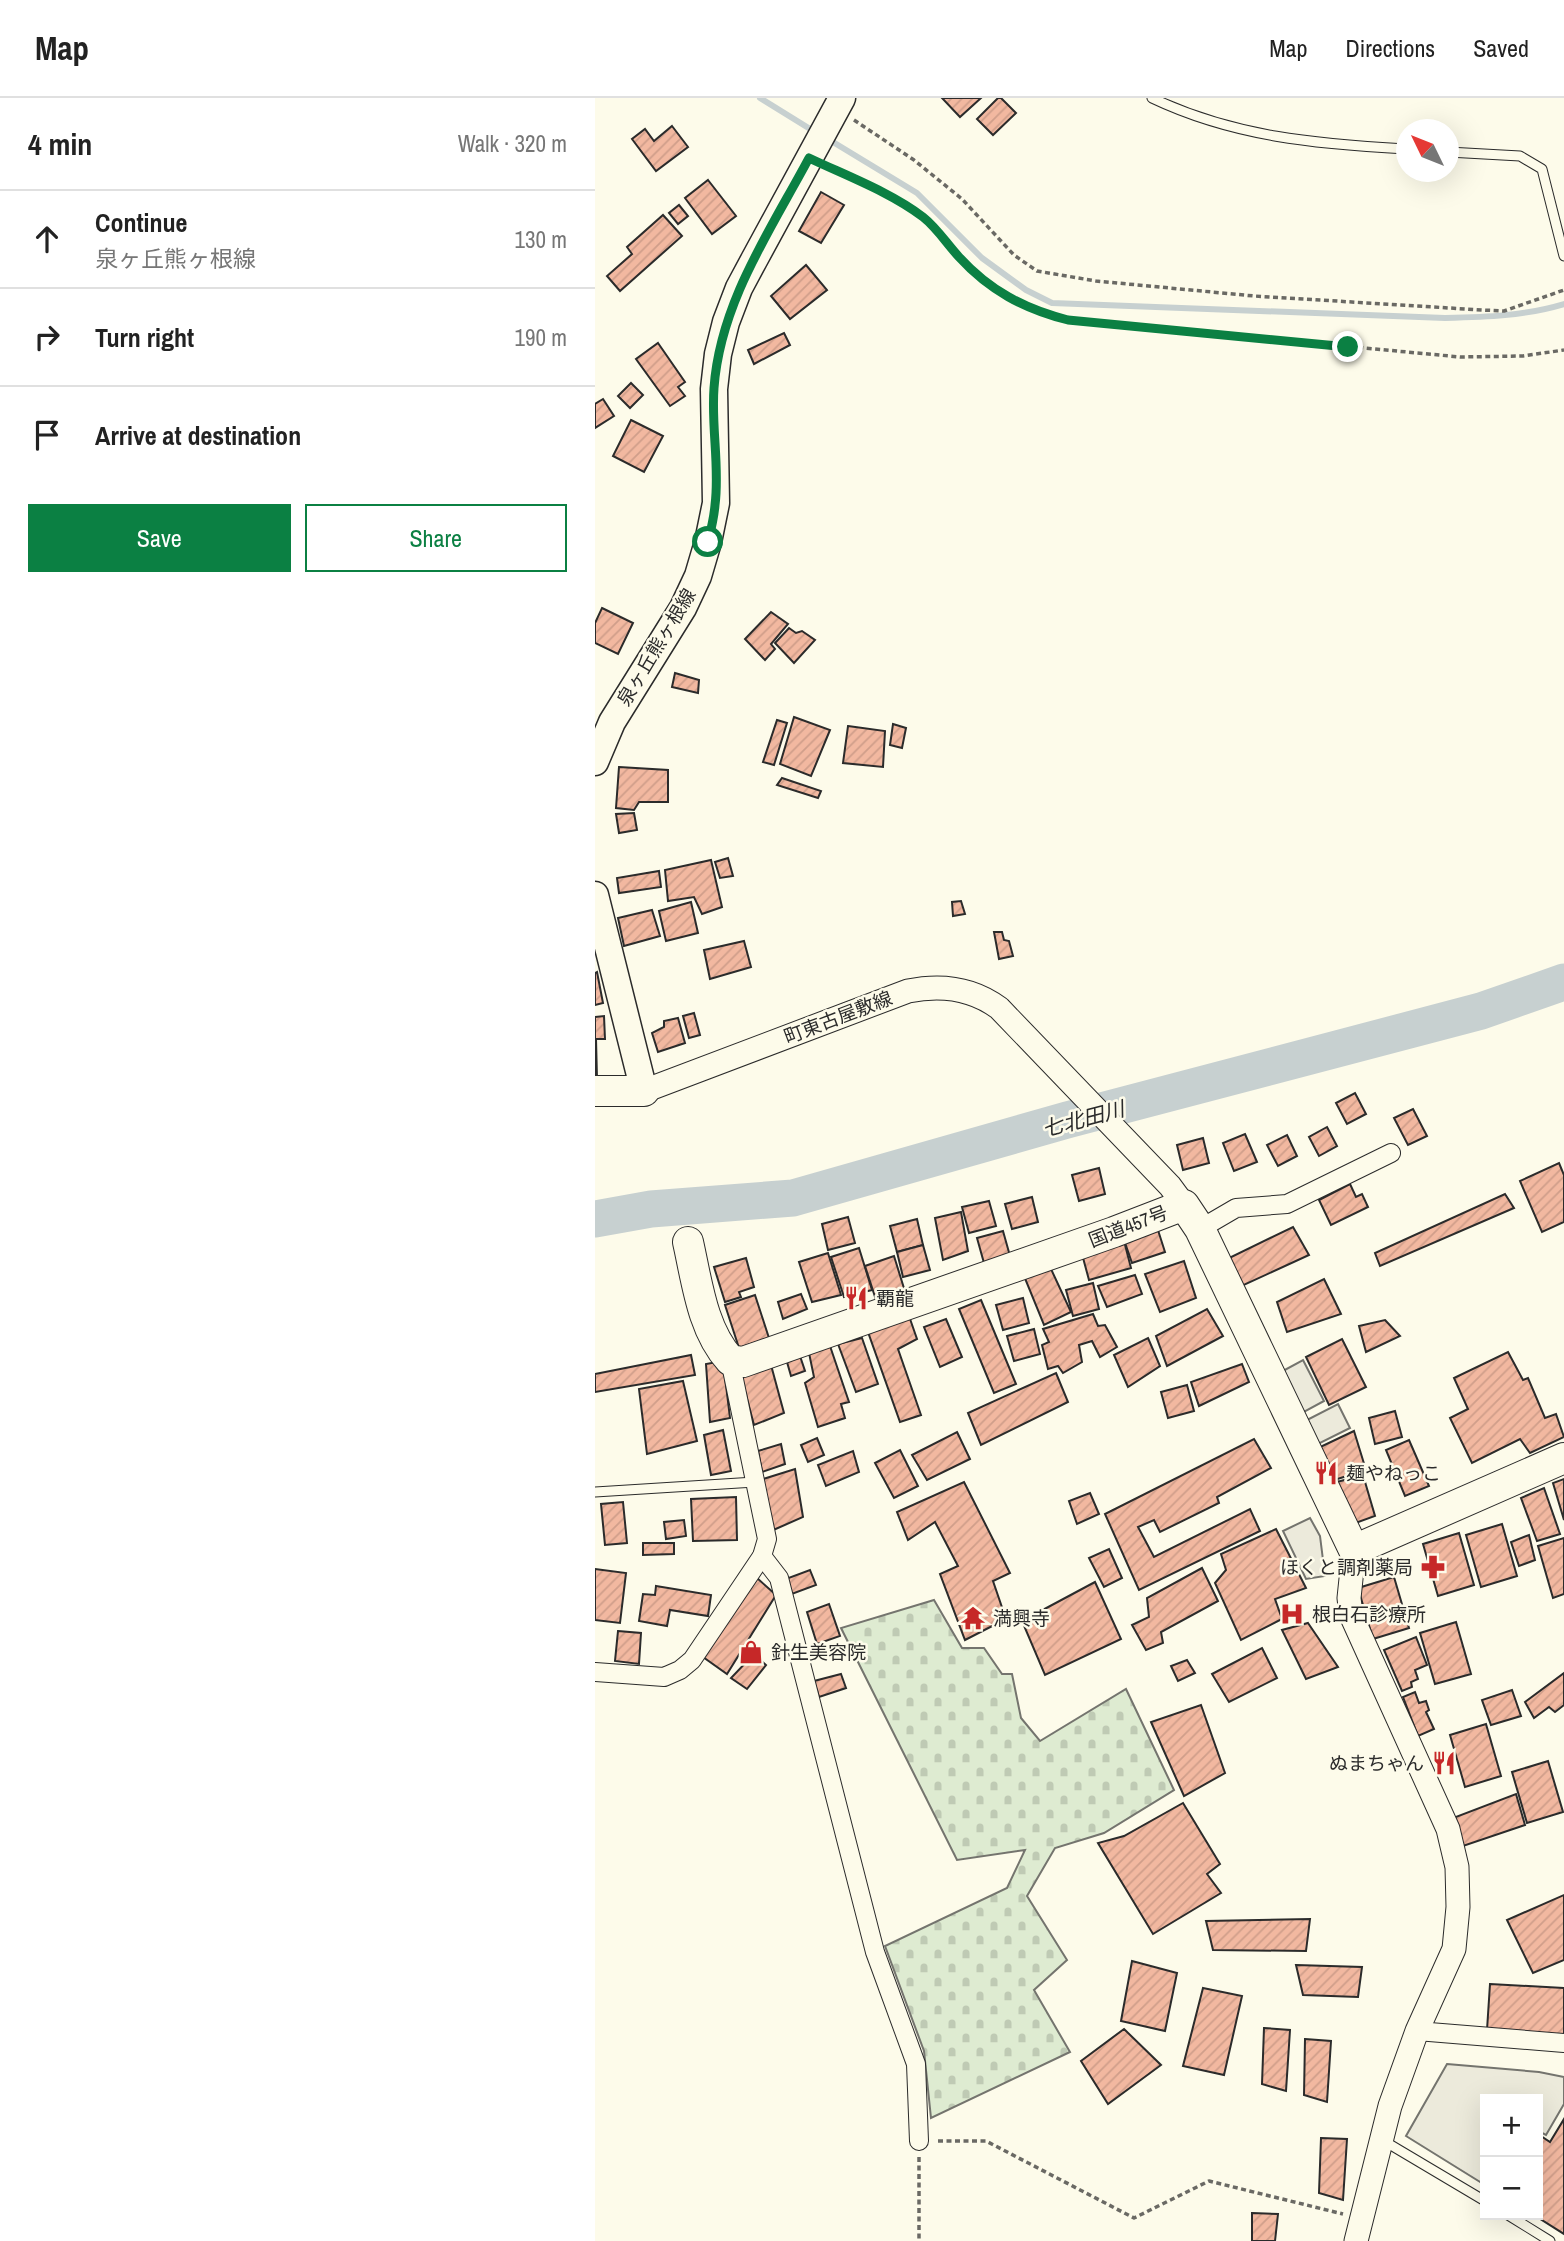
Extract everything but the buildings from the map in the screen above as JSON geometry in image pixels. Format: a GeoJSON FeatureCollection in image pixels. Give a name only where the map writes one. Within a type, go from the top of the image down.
{"type":"FeatureCollection","features":[{"type":"Feature","properties":{"kind":"highway"},"geometry":{"type":"LineString","coordinates":[[595,1091],[644,1091]]}},
{"type":"Feature","properties":{"kind":"highway"},"geometry":{"type":"LineString","coordinates":[[1192,1217],[1354,1550],[1564,1458]]}},
{"type":"Feature","properties":{"kind":"highway","name":"国道457号"},"geometry":{"type":"LineString","coordinates":[[730,1360],[743,1362],[1114,1233],[1192,1217]]}},
{"type":"Feature","properties":{"kind":"highway"},"geometry":{"type":"LineString","coordinates":[[688,1242],[708,1323],[717,1346],[730,1360]]}},
{"type":"Feature","properties":{"kind":"main road","name":"泉ヶ丘熊ヶ根線"},"geometry":{"type":"LineString","coordinates":[[595,762],[612,722],[683,608],[698,576],[716,503],[714,389],[726,322],[739,288],[837,108]]}},
{"type":"Feature","properties":{"kind":"main road"},"geometry":{"type":"LineString","coordinates":[[595,895],[644,1091]]}},
{"type":"Feature","properties":{"kind":"street","name":"町東古屋敷線"},"geometry":{"type":"LineString","coordinates":[[644,1091],[908,990],[947,987],[972,992],[986,999],[1025,1033],[1170,1186],[1192,1217]]}},
{"type":"Feature","properties":{"kind":"street"},"geometry":{"type":"LineString","coordinates":[[1192,1217],[1236,1208],[1287,1204],[1391,1153]]}},
{"type":"Feature","properties":{"kind":"street"},"geometry":{"type":"LineString","coordinates":[[595,1672],[664,1677],[680,1670],[692,1660],[762,1556],[767,1539],[730,1360]]}},
{"type":"Feature","properties":{"kind":"street"},"geometry":{"type":"LineString","coordinates":[[1354,1550],[1349,1598],[1351,1615],[1448,1829],[1457,1867],[1458,1907],[1454,1949],[1417,2031],[1390,2106],[1359,2230]]}},
{"type":"Feature","properties":{"kind":"street"},"geometry":{"type":"LineString","coordinates":[[762,1556],[779,1578],[875,1952],[916,2064],[919,2141]]}},
{"type":"Feature","properties":{"kind":"street"},"geometry":{"type":"LineString","coordinates":[[1417,2031],[1564,2043]]}},
{"type":"Feature","properties":{"kind":"lane"},"geometry":{"type":"LineString","coordinates":[[1152,98],[1183,113],[1253,133],[1320,144],[1396,148]]}},
{"type":"Feature","properties":{"kind":"lane"},"geometry":{"type":"LineString","coordinates":[[1459,153],[1520,156],[1542,169],[1564,256]]}},
{"type":"Feature","properties":{"kind":"lane"},"geometry":{"type":"LineString","coordinates":[[595,1492],[755,1482]]}},
{"type":"Feature","properties":{"kind":"lane"},"geometry":{"type":"LineString","coordinates":[[1382,2140],[1480,2198]]}},
{"type":"Feature","properties":{"kind":"lane"},"geometry":{"type":"LineString","coordinates":[[1516,2220],[1550,2241]]}},
{"type":"Feature","properties":{"kind":"path"},"geometry":{"type":"LineString","coordinates":[[837,108],[914,160],[963,199],[1014,255],[1037,271],[1096,281],[1254,296],[1504,311],[1564,290]]}},
{"type":"Feature","properties":{"kind":"path"},"geometry":{"type":"LineString","coordinates":[[812,154],[903,203],[926,219],[975,274],[995,290],[1049,316],[1460,357],[1523,356],[1564,350]]}},
{"type":"Feature","properties":{"kind":"path"},"geometry":{"type":"LineString","coordinates":[[919,2241],[919,2141],[986,2141],[1135,2218],[1209,2180],[1359,2230]]}},
{"type":"Feature","properties":{"kind":"green space"},"geometry":{"type":"Polygon","coordinates":[[[934,1600],[962,1648],[984,1648],[1002,1674],[1012,1674],[1021,1718],[1040,1741],[1126,1689],[1174,1790],[1104,1833],[1055,1848],[1027,1896],[1067,1960],[1034,1990],[1070,2052],[931,2118],[924,2051],[885,1946],[1007,1888],[1025,1850],[957,1860],[841,1628],[934,1600]]]}},
{"type":"Feature","properties":{"kind":"shaded area"},"geometry":{"type":"Polygon","coordinates":[[[1303,1360],[1324,1401],[1302,1413],[1281,1372],[1303,1360]]]}},
{"type":"Feature","properties":{"kind":"shaded area"},"geometry":{"type":"Polygon","coordinates":[[[1338,1404],[1350,1428],[1316,1445],[1305,1421],[1338,1404]]]}},
{"type":"Feature","properties":{"kind":"shaded area"},"geometry":{"type":"Polygon","coordinates":[[[1310,1518],[1320,1536],[1325,1576],[1306,1579],[1283,1531],[1310,1518]]]}},
{"type":"Feature","properties":{"kind":"shaded area"},"geometry":{"type":"Polygon","coordinates":[[[1447,2064],[1539,2072],[1564,2077],[1564,2104],[1546,2135],[1543,2134],[1543,2094],[1480,2094],[1480,2182],[1406,2136],[1447,2064]]]}},
{"type":"Feature","properties":{"kind":"waterway"},"geometry":{"type":"LineString","coordinates":[[760,98],[815,132]]}},
{"type":"Feature","properties":{"kind":"waterway"},"geometry":{"type":"LineString","coordinates":[[828,139],[917,193],[982,258],[1026,290],[1052,303],[1445,318],[1520,313],[1564,304]]}},
{"type":"Feature","properties":{"kind":"waterway","name":"七北田川"},"geometry":{"type":"LineString","coordinates":[[595,1219],[651,1209],[793,1198],[1067,1120],[1481,1011],[1564,982]]}},
{"type":"Feature","properties":{"kind":"place","name":"覇龍"},"geometry":{"type":"Point","coordinates":[856,1298]}},
{"type":"Feature","properties":{"kind":"place","name":"麺やねっこ"},"geometry":{"type":"Point","coordinates":[1326,1473]}},
{"type":"Feature","properties":{"kind":"place","name":"ほくと調剤薬局"},"geometry":{"type":"Point","coordinates":[1433,1567]}},
{"type":"Feature","properties":{"kind":"place","name":"根白石診療所"},"geometry":{"type":"Point","coordinates":[1292,1614]}},
{"type":"Feature","properties":{"kind":"place","name":"満興寺"},"geometry":{"type":"Point","coordinates":[973,1618]}},
{"type":"Feature","properties":{"kind":"place","name":"針生美容院"},"geometry":{"type":"Point","coordinates":[751,1652]}},
{"type":"Feature","properties":{"kind":"place","name":"ぬまちゃん"},"geometry":{"type":"Point","coordinates":[1444,1763]}},
{"type":"Feature","properties":{"kind":"route"},"geometry":{"type":"LineString","coordinates":[[708,542],[716,503],[714,389],[726,322],[739,288],[809,158],[903,203],[926,219],[975,274],[995,290],[1039,313],[1068,320],[1348,347]]}}]}
